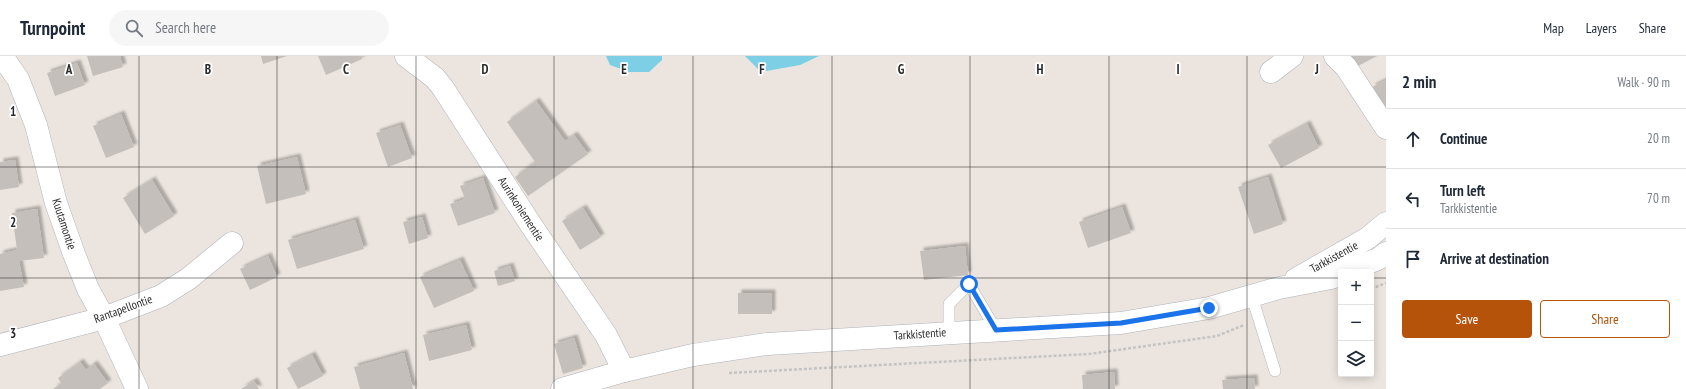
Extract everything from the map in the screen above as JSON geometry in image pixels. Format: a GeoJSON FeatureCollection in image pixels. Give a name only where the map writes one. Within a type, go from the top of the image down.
{"type":"FeatureCollection","features":[{"type":"Feature","properties":{"kind":"street","name":"Kuutamontie"},"geometry":{"type":"LineString","coordinates":[[2,56],[18,79],[36,125],[56,203],[71,247],[88,289],[104,318],[137,389]]}},
{"type":"Feature","properties":{"kind":"street","name":"Aurinkoniementie"},"geometry":{"type":"LineString","coordinates":[[406,56],[435,78],[443,88],[531,224],[606,335],[624,371]]}},
{"type":"Feature","properties":{"kind":"street"},"geometry":{"type":"LineString","coordinates":[[1271,72],[1292,56]]}},
{"type":"Feature","properties":{"kind":"street"},"geometry":{"type":"LineString","coordinates":[[1335,56],[1346,66],[1386,128]]}},
{"type":"Feature","properties":{"kind":"street","name":"Tarkkistentie"},"geometry":{"type":"LineString","coordinates":[[1279,288],[1368,238],[1386,223]]}},
{"type":"Feature","properties":{"kind":"street","name":"Rantapellontie"},"geometry":{"type":"LineString","coordinates":[[0,345],[104,318],[161,296],[188,279],[232,243]]}},
{"type":"Feature","properties":{"kind":"street","name":"Tarkkistentie"},"geometry":{"type":"LineString","coordinates":[[1353,269],[1378,259],[1386,253]]}},
{"type":"Feature","properties":{"kind":"street","name":"Tarkkistentie"},"geometry":{"type":"LineString","coordinates":[[562,389],[624,371],[693,355],[767,344],[949,332],[1121,323],[1209,308],[1252,297],[1279,288],[1331,278],[1338,275]]}},
{"type":"Feature","properties":{"kind":"lane"},"geometry":{"type":"LineString","coordinates":[[949,332],[949,304],[969,284],[996,330]]}},
{"type":"Feature","properties":{"kind":"lane"},"geometry":{"type":"LineString","coordinates":[[1252,297],[1275,371]]}},
{"type":"Feature","properties":{"kind":"path"},"geometry":{"type":"LineString","coordinates":[[1374,288],[1386,283]]}},
{"type":"Feature","properties":{"kind":"water"},"geometry":{"type":"Polygon","coordinates":[[[606,56],[662,56],[662,60],[649,72],[629,72],[610,65],[606,56]]]}},
{"type":"Feature","properties":{"kind":"water"},"geometry":{"type":"Polygon","coordinates":[[[745,56],[819,56],[800,65],[761,72],[745,56]]]}},
{"type":"Feature","properties":{"kind":"building"},"geometry":{"type":"Polygon","coordinates":[[[87,56],[120,56],[123,67],[93,76],[87,56]]]}},
{"type":"Feature","properties":{"kind":"building"},"geometry":{"type":"Polygon","coordinates":[[[261,56],[287,56],[263,64],[261,56]]]}},
{"type":"Feature","properties":{"kind":"building"},"geometry":{"type":"Polygon","coordinates":[[[318,56],[361,56],[362,59],[326,75],[318,56]]]}},
{"type":"Feature","properties":{"kind":"building"},"geometry":{"type":"Polygon","coordinates":[[[1351,56],[1377,56],[1356,67],[1351,56]]]}},
{"type":"Feature","properties":{"kind":"building"},"geometry":{"type":"Polygon","coordinates":[[[77,63],[85,85],[55,96],[47,73],[77,63]]]}},
{"type":"Feature","properties":{"kind":"building"},"geometry":{"type":"Polygon","coordinates":[[[1386,80],[1386,115],[1372,87],[1386,80]]]}},
{"type":"Feature","properties":{"kind":"building"},"geometry":{"type":"Polygon","coordinates":[[[536,101],[565,141],[574,135],[588,154],[528,196],[515,177],[535,162],[507,122],[536,101]]]}},
{"type":"Feature","properties":{"kind":"building"},"geometry":{"type":"Polygon","coordinates":[[[121,114],[134,147],[106,158],[93,126],[121,114]]]}},
{"type":"Feature","properties":{"kind":"building"},"geometry":{"type":"Polygon","coordinates":[[[1307,124],[1319,148],[1281,168],[1268,145],[1307,124]]]}},
{"type":"Feature","properties":{"kind":"building"},"geometry":{"type":"Polygon","coordinates":[[[400,125],[412,158],[388,167],[376,133],[400,125]]]}},
{"type":"Feature","properties":{"kind":"building"},"geometry":{"type":"Polygon","coordinates":[[[297,157],[306,194],[266,204],[257,166],[297,157]]]}},
{"type":"Feature","properties":{"kind":"building"},"geometry":{"type":"Polygon","coordinates":[[[15,160],[19,187],[0,190],[0,162],[15,160]]]}},
{"type":"Feature","properties":{"kind":"building"},"geometry":{"type":"Polygon","coordinates":[[[1268,177],[1283,224],[1254,234],[1238,187],[1268,177]]]}},
{"type":"Feature","properties":{"kind":"building"},"geometry":{"type":"Polygon","coordinates":[[[483,178],[495,213],[458,226],[450,204],[465,199],[460,186],[483,178]]]}},
{"type":"Feature","properties":{"kind":"building"},"geometry":{"type":"Polygon","coordinates":[[[152,180],[174,216],[145,234],[123,198],[152,180]]]}},
{"type":"Feature","properties":{"kind":"building"},"geometry":{"type":"Polygon","coordinates":[[[1122,207],[1131,233],[1088,248],[1079,222],[1122,207]]]}},
{"type":"Feature","properties":{"kind":"building"},"geometry":{"type":"Polygon","coordinates":[[[583,208],[601,237],[580,250],[562,221],[583,208]]]}},
{"type":"Feature","properties":{"kind":"building"},"geometry":{"type":"Polygon","coordinates":[[[37,209],[44,258],[19,261],[24,287],[0,291],[0,254],[17,250],[12,213],[37,209]]]}},
{"type":"Feature","properties":{"kind":"building"},"geometry":{"type":"Polygon","coordinates":[[[422,217],[428,238],[409,244],[403,222],[422,217]]]}},
{"type":"Feature","properties":{"kind":"building"},"geometry":{"type":"Polygon","coordinates":[[[355,220],[364,249],[297,269],[288,240],[355,220]]]}},
{"type":"Feature","properties":{"kind":"building"},"geometry":{"type":"Polygon","coordinates":[[[965,246],[968,275],[924,280],[920,251],[965,246]]]}},
{"type":"Feature","properties":{"kind":"building"},"geometry":{"type":"Polygon","coordinates":[[[268,256],[277,277],[250,290],[240,269],[268,256]]]}},
{"type":"Feature","properties":{"kind":"building"},"geometry":{"type":"Polygon","coordinates":[[[460,260],[474,291],[434,308],[420,277],[460,260]]]}},
{"type":"Feature","properties":{"kind":"building"},"geometry":{"type":"Polygon","coordinates":[[[510,266],[515,281],[498,286],[494,271],[510,266]]]}},
{"type":"Feature","properties":{"kind":"building"},"geometry":{"type":"Polygon","coordinates":[[[738,293],[772,293],[772,314],[738,314],[738,293]]]}},
{"type":"Feature","properties":{"kind":"building"},"geometry":{"type":"Polygon","coordinates":[[[466,325],[472,350],[429,361],[423,335],[466,325]]]}},
{"type":"Feature","properties":{"kind":"building"},"geometry":{"type":"Polygon","coordinates":[[[574,338],[583,368],[563,374],[554,344],[574,338]]]}},
{"type":"Feature","properties":{"kind":"building"},"geometry":{"type":"Polygon","coordinates":[[[404,353],[413,389],[360,389],[354,367],[404,353]]]}},
{"type":"Feature","properties":{"kind":"building"},"geometry":{"type":"Polygon","coordinates":[[[312,355],[323,376],[298,389],[287,368],[312,355]]]}},
{"type":"Feature","properties":{"kind":"building"},"geometry":{"type":"Polygon","coordinates":[[[80,362],[86,370],[94,364],[108,383],[100,389],[53,389],[61,383],[58,378],[80,362]]]}},
{"type":"Feature","properties":{"kind":"building"},"geometry":{"type":"Polygon","coordinates":[[[1114,372],[1115,389],[1083,389],[1082,375],[1114,372]]]}},
{"type":"Feature","properties":{"kind":"building"},"geometry":{"type":"Polygon","coordinates":[[[1254,378],[1255,389],[1223,389],[1222,380],[1254,378]]]}},
{"type":"Feature","properties":{"kind":"building"},"geometry":{"type":"Polygon","coordinates":[[[254,381],[259,389],[241,389],[254,381]]]}},
{"type":"Feature","properties":{"kind":"route"},"geometry":{"type":"LineString","coordinates":[[969,284],[996,330],[1121,323],[1209,308]]}}]}
